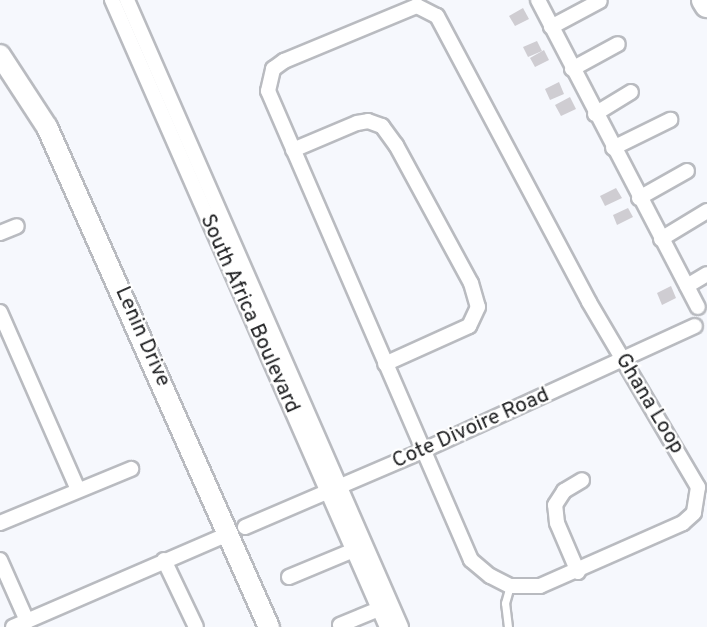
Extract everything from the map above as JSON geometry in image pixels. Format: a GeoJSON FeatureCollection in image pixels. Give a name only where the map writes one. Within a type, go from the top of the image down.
{"type":"FeatureCollection","features":[{"type":"Feature","properties":{"kind":"highway"},"geometry":{"type":"LineString","coordinates":[[704,0],[707,5]]}},
{"type":"Feature","properties":{"kind":"street","name":"South Africa Boulevard"},"geometry":{"type":"LineString","coordinates":[[112,0],[326,493],[354,549],[387,627]]}},
{"type":"Feature","properties":{"kind":"street","name":"South Africa Boulevard"},"geometry":{"type":"LineString","coordinates":[[127,0],[401,627]]}},
{"type":"Feature","properties":{"kind":"street"},"geometry":{"type":"LineString","coordinates":[[537,0],[661,239],[687,286],[703,308],[692,314],[701,327]]}},
{"type":"Feature","properties":{"kind":"street"},"geometry":{"type":"LineString","coordinates":[[551,27],[600,2]]}},
{"type":"Feature","properties":{"kind":"street","name":"Ghana Loop"},"geometry":{"type":"LineString","coordinates":[[409,7],[424,7],[432,11],[623,361],[694,478],[697,504],[683,523],[578,572],[540,586],[510,586],[490,576],[471,560],[271,104],[268,79],[273,69],[409,7]]}},
{"type":"Feature","properties":{"kind":"street"},"geometry":{"type":"LineString","coordinates":[[572,69],[618,44]]}},
{"type":"Feature","properties":{"kind":"street","name":"Lenin Drive"},"geometry":{"type":"LineString","coordinates":[[0,55],[47,127],[237,530],[269,627]]}},
{"type":"Feature","properties":{"kind":"street"},"geometry":{"type":"LineString","coordinates":[[595,114],[631,92]]}},
{"type":"Feature","properties":{"kind":"street"},"geometry":{"type":"LineString","coordinates":[[613,148],[670,120]]}},
{"type":"Feature","properties":{"kind":"street"},"geometry":{"type":"LineString","coordinates":[[293,150],[357,123],[368,121],[382,126],[396,145],[471,284],[478,307],[469,326],[385,364]]}},
{"type":"Feature","properties":{"kind":"street"},"geometry":{"type":"LineString","coordinates":[[639,198],[687,171]]}},
{"type":"Feature","properties":{"kind":"street"},"geometry":{"type":"LineString","coordinates":[[661,239],[707,211]]}},
{"type":"Feature","properties":{"kind":"street"},"geometry":{"type":"LineString","coordinates":[[0,233],[17,226]]}},
{"type":"Feature","properties":{"kind":"street"},"geometry":{"type":"LineString","coordinates":[[687,286],[707,274]]}},
{"type":"Feature","properties":{"kind":"street"},"geometry":{"type":"LineString","coordinates":[[0,312],[78,490]]}},
{"type":"Feature","properties":{"kind":"street","name":"Cote Divoire Road"},"geometry":{"type":"LineString","coordinates":[[13,627],[164,560],[340,487],[701,327]]}},
{"type":"Feature","properties":{"kind":"street"},"geometry":{"type":"LineString","coordinates":[[0,523],[130,469]]}},
{"type":"Feature","properties":{"kind":"street"},"geometry":{"type":"LineString","coordinates":[[578,572],[557,524],[555,505],[564,491],[582,480]]}},
{"type":"Feature","properties":{"kind":"street"},"geometry":{"type":"LineString","coordinates":[[289,578],[354,549]]}},
{"type":"Feature","properties":{"kind":"street"},"geometry":{"type":"LineString","coordinates":[[0,560],[27,621]]}},
{"type":"Feature","properties":{"kind":"street"},"geometry":{"type":"LineString","coordinates":[[164,560],[196,627]]}},
{"type":"Feature","properties":{"kind":"street"},"geometry":{"type":"LineString","coordinates":[[340,625],[379,609]]}},
{"type":"Feature","properties":{"kind":"lane"},"geometry":{"type":"LineString","coordinates":[[508,627],[505,603],[510,586]]}},
{"type":"Feature","properties":{"kind":"building"},"geometry":{"type":"Polygon","coordinates":[[[523,8],[529,19],[515,26],[509,16],[523,8]]]}},
{"type":"Feature","properties":{"kind":"building"},"geometry":{"type":"Polygon","coordinates":[[[537,41],[542,51],[528,57],[523,47],[537,41]]]}},
{"type":"Feature","properties":{"kind":"building"},"geometry":{"type":"Polygon","coordinates":[[[544,50],[549,60],[535,67],[530,58],[544,50]]]}},
{"type":"Feature","properties":{"kind":"building"},"geometry":{"type":"Polygon","coordinates":[[[559,82],[564,94],[550,100],[545,89],[559,82]]]}},
{"type":"Feature","properties":{"kind":"building"},"geometry":{"type":"Polygon","coordinates":[[[570,97],[576,109],[561,116],[555,105],[570,97]]]}},
{"type":"Feature","properties":{"kind":"building"},"geometry":{"type":"Polygon","coordinates":[[[616,188],[622,198],[605,206],[600,196],[616,188]]]}},
{"type":"Feature","properties":{"kind":"building"},"geometry":{"type":"Polygon","coordinates":[[[628,208],[633,217],[617,225],[613,215],[628,208]]]}},
{"type":"Feature","properties":{"kind":"building"},"geometry":{"type":"Polygon","coordinates":[[[671,286],[676,298],[662,305],[657,293],[671,286]]]}}]}
